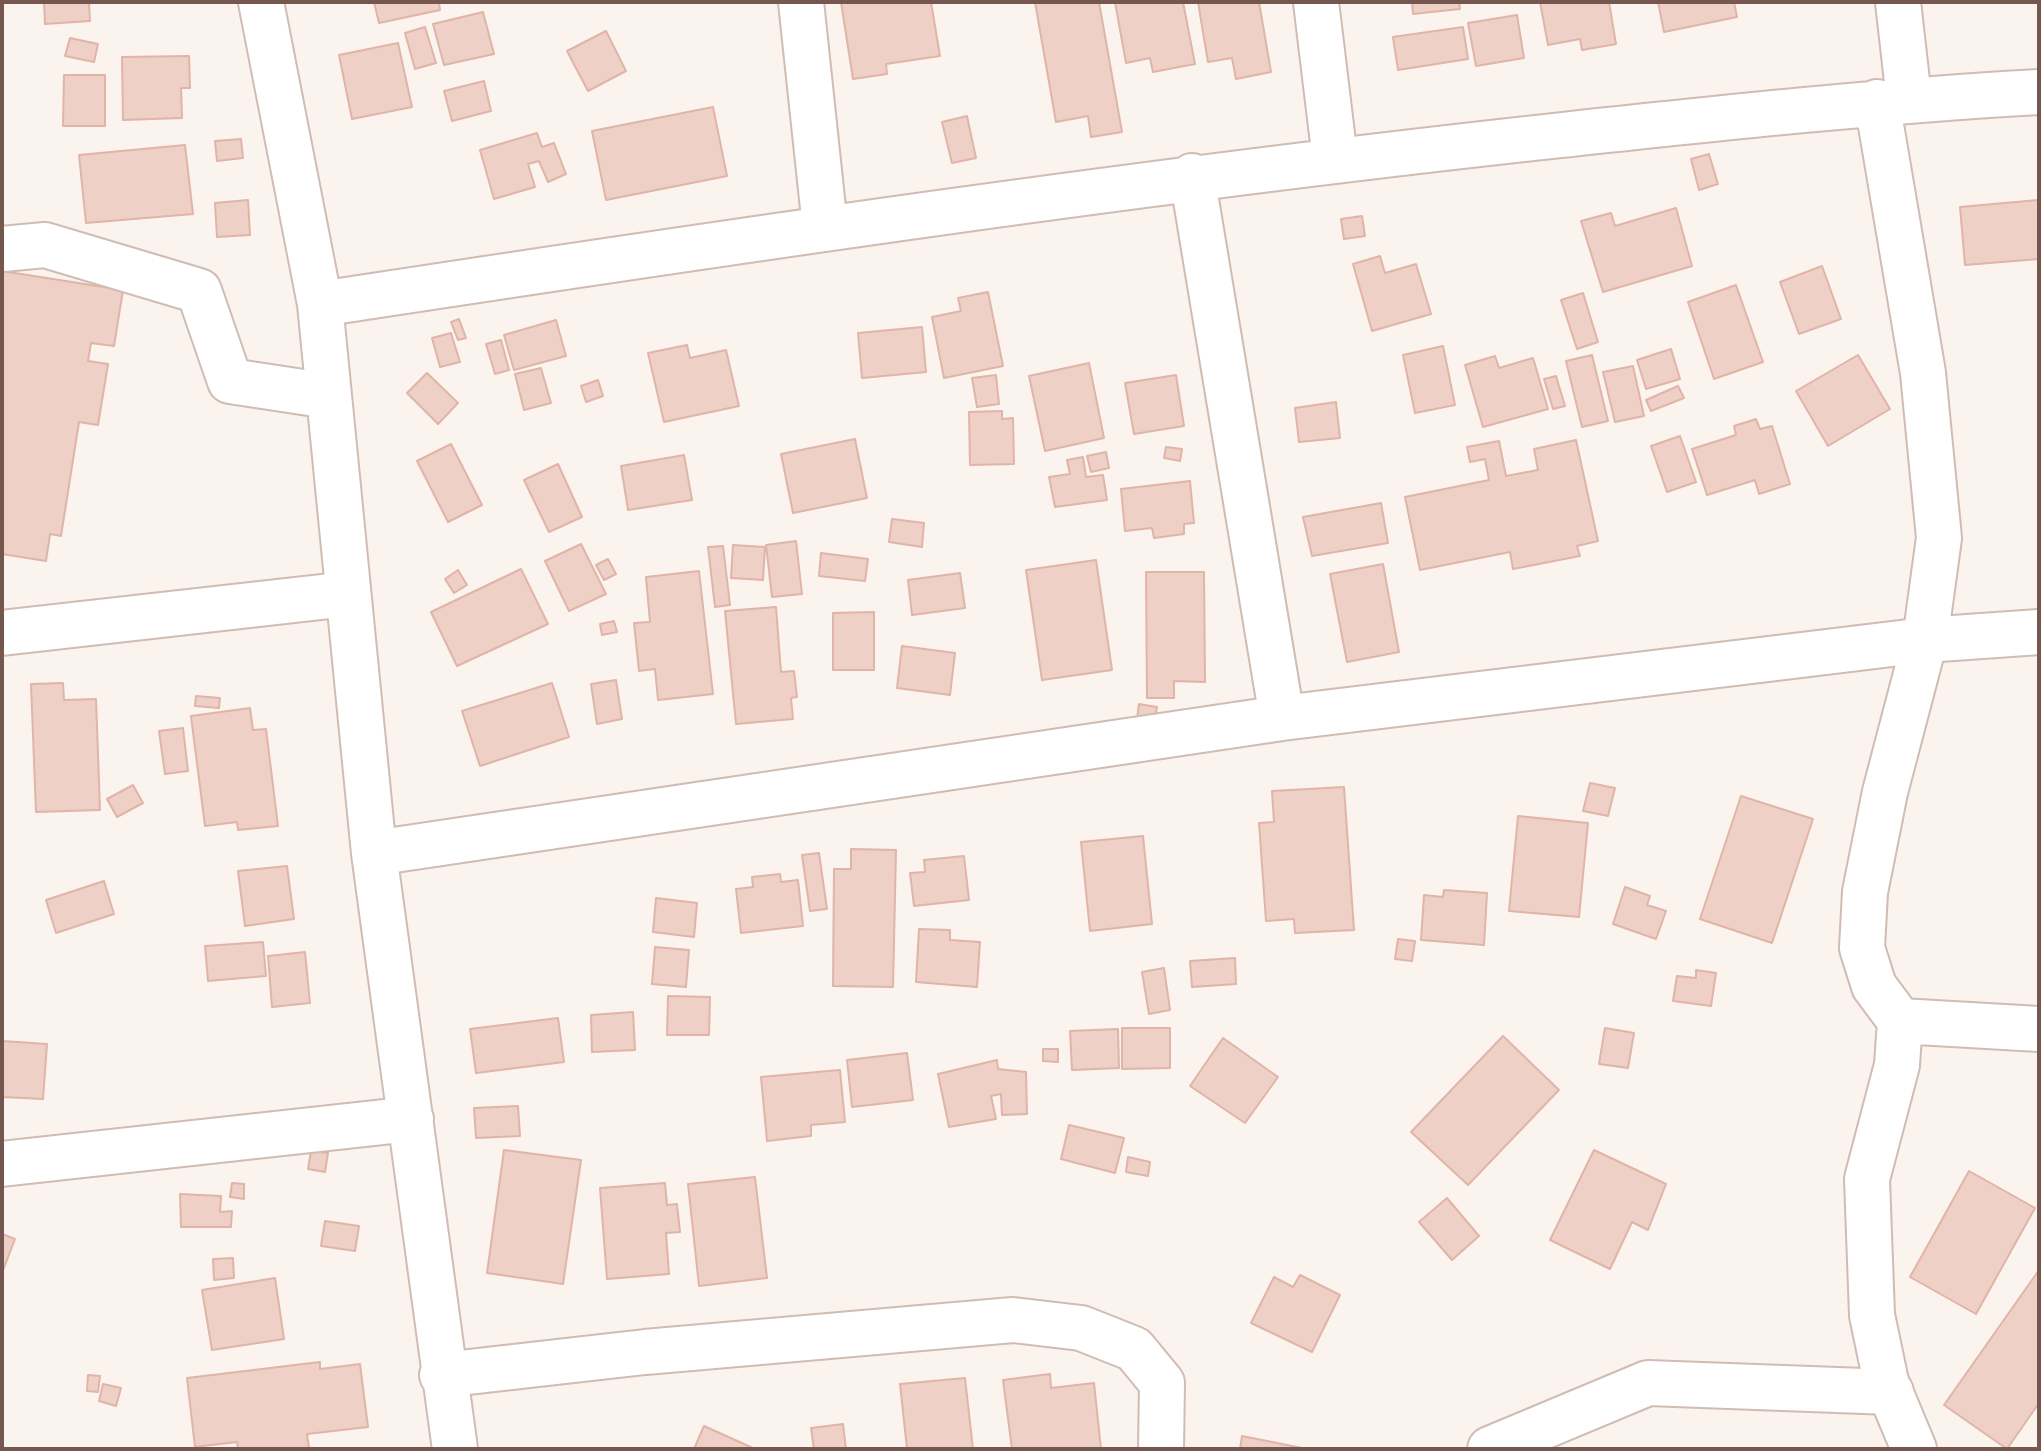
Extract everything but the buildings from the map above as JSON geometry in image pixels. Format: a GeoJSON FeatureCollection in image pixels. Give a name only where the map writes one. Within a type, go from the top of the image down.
{"type":"FeatureCollection","features":[{"type":"Feature","properties":{"kind":"street"},"geometry":{"type":"LineString","coordinates":[[261,2],[320,304],[374,853],[442,1375],[455,1449]]}},
{"type":"Feature","properties":{"kind":"street"},"geometry":{"type":"LineString","coordinates":[[801,2],[825,227]]}},
{"type":"Feature","properties":{"kind":"street"},"geometry":{"type":"LineString","coordinates":[[1316,2],[1335,159]]}},
{"type":"Feature","properties":{"kind":"street"},"geometry":{"type":"LineString","coordinates":[[1898,2],[1893,100],[1939,538],[1925,640],[1885,792],[1865,892],[1862,948],[1874,986],[1900,1021],[1897,1065],[1867,1179],[1872,1315],[1891,1392],[1914,1449]]}},
{"type":"Feature","properties":{"kind":"street"},"geometry":{"type":"LineString","coordinates":[[320,304],[825,227],[1192,176],[1893,100],[2039,92]]}},
{"type":"Feature","properties":{"kind":"street"},"geometry":{"type":"LineString","coordinates":[[1192,176],[1282,718]]}},
{"type":"Feature","properties":{"kind":"street"},"geometry":{"type":"LineString","coordinates":[[2,249],[45,245],[199,291],[230,381],[329,396]]}},
{"type":"Feature","properties":{"kind":"street"},"geometry":{"type":"LineString","coordinates":[[2,633],[348,594]]}},
{"type":"Feature","properties":{"kind":"street"},"geometry":{"type":"LineString","coordinates":[[374,853],[1282,718],[1925,640],[2039,632]]}},
{"type":"Feature","properties":{"kind":"street"},"geometry":{"type":"LineString","coordinates":[[1900,1021],[2039,1029]]}},
{"type":"Feature","properties":{"kind":"street"},"geometry":{"type":"LineString","coordinates":[[2,1164],[411,1119]]}},
{"type":"Feature","properties":{"kind":"street"},"geometry":{"type":"LineString","coordinates":[[442,1375],[645,1352],[1013,1320],[1081,1328],[1134,1349],[1162,1383],[1161,1449]]}},
{"type":"Feature","properties":{"kind":"street"},"geometry":{"type":"LineString","coordinates":[[1490,1449],[1648,1383],[1891,1392]]}}]}
